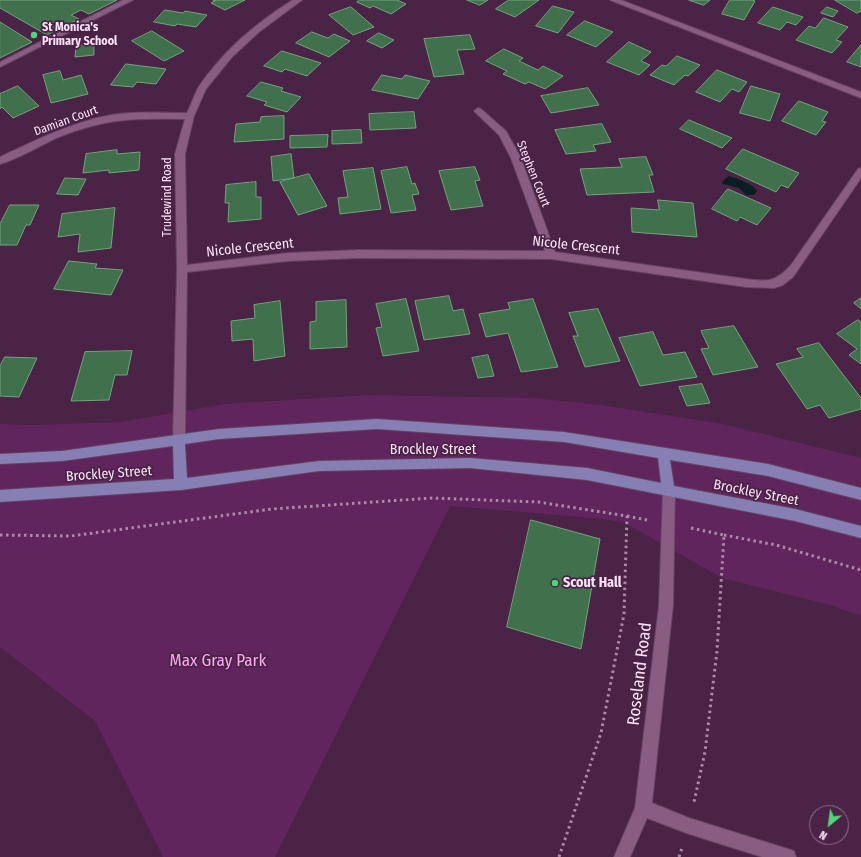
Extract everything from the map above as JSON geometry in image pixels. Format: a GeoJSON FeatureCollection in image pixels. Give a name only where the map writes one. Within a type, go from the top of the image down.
{"type":"FeatureCollection","features":[{"type":"Feature","properties":{"kind":"main road","name":"Brockley Street"},"geometry":{"type":"LineString","coordinates":[[0,459],[62,456],[219,434],[377,424],[564,437],[768,470],[861,494]]}},
{"type":"Feature","properties":{"kind":"main road"},"geometry":{"type":"LineString","coordinates":[[179,440],[181,484]]}},
{"type":"Feature","properties":{"kind":"main road"},"geometry":{"type":"LineString","coordinates":[[663,452],[670,491]]}},
{"type":"Feature","properties":{"kind":"main road","name":"Brockley Street"},"geometry":{"type":"LineString","coordinates":[[0,496],[181,484],[319,466],[470,463],[587,474],[796,515],[861,532]]}},
{"type":"Feature","properties":{"kind":"street"},"geometry":{"type":"LineString","coordinates":[[0,64],[129,0]]}},
{"type":"Feature","properties":{"kind":"street","name":"Trudewind Road"},"geometry":{"type":"LineString","coordinates":[[179,440],[182,269],[180,154],[190,116],[202,89],[229,55],[256,30],[298,0]]}},
{"type":"Feature","properties":{"kind":"street"},"geometry":{"type":"LineString","coordinates":[[614,0],[861,95]]}},
{"type":"Feature","properties":{"kind":"street","name":"Stephen Court"},"geometry":{"type":"LineString","coordinates":[[478,111],[503,133],[516,158],[551,255]]}},
{"type":"Feature","properties":{"kind":"street","name":"Damian Court"},"geometry":{"type":"LineString","coordinates":[[0,161],[47,139],[95,122],[129,116],[190,116]]}},
{"type":"Feature","properties":{"kind":"street","name":"Nicole Crescent"},"geometry":{"type":"LineString","coordinates":[[182,269],[288,257],[358,254],[551,255],[764,285],[777,283],[788,277],[861,172]]}},
{"type":"Feature","properties":{"kind":"street","name":"Roseland Road"},"geometry":{"type":"LineString","coordinates":[[622,857],[643,808],[666,605],[670,491]]}},
{"type":"Feature","properties":{"kind":"street"},"geometry":{"type":"LineString","coordinates":[[643,808],[689,826],[788,857]]}},
{"type":"Feature","properties":{"kind":"path"},"geometry":{"type":"LineString","coordinates":[[0,535],[71,536],[272,509],[432,498],[538,502],[627,516],[776,545],[861,570]]}},
{"type":"Feature","properties":{"kind":"path"},"geometry":{"type":"LineString","coordinates":[[559,857],[602,726],[624,614],[627,516]]}},
{"type":"Feature","properties":{"kind":"path"},"geometry":{"type":"LineString","coordinates":[[679,857],[689,826],[705,752],[716,659],[724,535]]}},
{"type":"Feature","properties":{"kind":"green space","name":"Max Gray Park"},"geometry":{"type":"Polygon","coordinates":[[[367,395],[534,398],[601,405],[723,424],[861,458],[861,616],[830,605],[722,578],[625,523],[603,519],[450,506],[275,857],[163,857],[95,721],[0,647],[0,424],[35,425],[121,422],[225,404],[367,395]]]}},
{"type":"Feature","properties":{"kind":"shaded area"},"geometry":{"type":"Polygon","coordinates":[[[729,176],[752,186],[757,191],[754,195],[746,195],[739,188],[723,184],[722,182],[729,176]]]}},
{"type":"Feature","properties":{"kind":"building"},"geometry":{"type":"Polygon","coordinates":[[[0,0],[117,0],[89,14],[81,10],[71,15],[79,19],[47,35],[0,8],[0,0]]]}},
{"type":"Feature","properties":{"kind":"building"},"geometry":{"type":"Polygon","coordinates":[[[213,0],[245,0],[225,10],[211,3],[215,1],[213,0]]]}},
{"type":"Feature","properties":{"kind":"building"},"geometry":{"type":"Polygon","coordinates":[[[360,0],[397,0],[406,4],[391,14],[373,6],[370,8],[357,2],[360,0]]]}},
{"type":"Feature","properties":{"kind":"building"},"geometry":{"type":"Polygon","coordinates":[[[467,0],[488,0],[480,5],[467,0]]]}},
{"type":"Feature","properties":{"kind":"building"},"geometry":{"type":"Polygon","coordinates":[[[509,0],[539,0],[515,17],[496,9],[509,0]]]}},
{"type":"Feature","properties":{"kind":"building"},"geometry":{"type":"Polygon","coordinates":[[[689,0],[710,0],[704,5],[689,0]]]}},
{"type":"Feature","properties":{"kind":"building"},"geometry":{"type":"Polygon","coordinates":[[[730,0],[755,1],[744,20],[722,14],[730,0]]]}},
{"type":"Feature","properties":{"kind":"building"},"geometry":{"type":"Polygon","coordinates":[[[835,0],[861,0],[861,11],[857,13],[835,0]]]}},
{"type":"Feature","properties":{"kind":"building"},"geometry":{"type":"Polygon","coordinates":[[[553,6],[574,12],[558,33],[536,26],[553,6]]]}},
{"type":"Feature","properties":{"kind":"building"},"geometry":{"type":"Polygon","coordinates":[[[351,7],[374,27],[353,35],[329,15],[351,7]]]}},
{"type":"Feature","properties":{"kind":"building"},"geometry":{"type":"Polygon","coordinates":[[[773,7],[803,17],[796,25],[787,22],[780,30],[758,23],[773,7]]]}},
{"type":"Feature","properties":{"kind":"building"},"geometry":{"type":"Polygon","coordinates":[[[827,7],[838,11],[833,17],[821,13],[827,7]]]}},
{"type":"Feature","properties":{"kind":"building"},"geometry":{"type":"Polygon","coordinates":[[[165,10],[183,13],[185,11],[207,15],[196,27],[177,24],[175,26],[154,22],[165,10]]]}},
{"type":"Feature","properties":{"kind":"building"},"geometry":{"type":"Polygon","coordinates":[[[824,18],[848,27],[836,40],[842,42],[832,53],[796,40],[809,26],[815,28],[824,18]]]}},
{"type":"Feature","properties":{"kind":"building"},"geometry":{"type":"Polygon","coordinates":[[[585,21],[613,32],[596,47],[567,35],[585,21]]]}},
{"type":"Feature","properties":{"kind":"building"},"geometry":{"type":"Polygon","coordinates":[[[0,22],[32,42],[0,58],[0,22]]]}},
{"type":"Feature","properties":{"kind":"building"},"geometry":{"type":"Polygon","coordinates":[[[152,31],[184,51],[164,61],[132,41],[152,31]]]}},
{"type":"Feature","properties":{"kind":"building"},"geometry":{"type":"Polygon","coordinates":[[[312,32],[328,38],[334,34],[350,41],[329,57],[296,43],[312,32]]]}},
{"type":"Feature","properties":{"kind":"building"},"geometry":{"type":"Polygon","coordinates":[[[379,33],[394,40],[382,48],[367,41],[379,33]]]}},
{"type":"Feature","properties":{"kind":"building"},"geometry":{"type":"Polygon","coordinates":[[[470,35],[475,49],[457,50],[464,74],[434,77],[424,39],[470,35]]]}},
{"type":"Feature","properties":{"kind":"building"},"geometry":{"type":"Polygon","coordinates":[[[629,42],[651,52],[641,61],[650,65],[639,75],[607,62],[629,42]]]}},
{"type":"Feature","properties":{"kind":"building"},"geometry":{"type":"Polygon","coordinates":[[[94,44],[94,55],[75,57],[76,46],[94,44]]]}},
{"type":"Feature","properties":{"kind":"building"},"geometry":{"type":"Polygon","coordinates":[[[861,45],[861,67],[847,62],[861,45]]]}},
{"type":"Feature","properties":{"kind":"building"},"geometry":{"type":"Polygon","coordinates":[[[504,49],[523,58],[519,61],[538,70],[543,66],[563,76],[545,89],[529,82],[525,84],[503,74],[507,71],[486,61],[504,49]]]}},
{"type":"Feature","properties":{"kind":"building"},"geometry":{"type":"Polygon","coordinates":[[[282,51],[321,63],[307,76],[285,69],[282,72],[264,66],[282,51]]]}},
{"type":"Feature","properties":{"kind":"building"},"geometry":{"type":"Polygon","coordinates":[[[677,56],[700,65],[688,76],[685,75],[674,85],[650,75],[662,65],[666,66],[677,56]]]}},
{"type":"Feature","properties":{"kind":"building"},"geometry":{"type":"Polygon","coordinates":[[[126,64],[166,69],[156,84],[137,82],[133,87],[111,85],[126,64]]]}},
{"type":"Feature","properties":{"kind":"building"},"geometry":{"type":"Polygon","coordinates":[[[717,70],[747,82],[739,92],[732,89],[720,102],[696,92],[717,70]]]}},
{"type":"Feature","properties":{"kind":"building"},"geometry":{"type":"Polygon","coordinates":[[[60,71],[63,80],[81,75],[88,94],[51,103],[43,75],[60,71]]]}},
{"type":"Feature","properties":{"kind":"building"},"geometry":{"type":"Polygon","coordinates":[[[382,75],[402,79],[405,75],[430,81],[418,99],[372,90],[382,75]]]}},
{"type":"Feature","properties":{"kind":"building"},"geometry":{"type":"Polygon","coordinates":[[[261,82],[283,88],[281,91],[301,97],[287,112],[264,105],[267,102],[247,96],[261,82]]]}},
{"type":"Feature","properties":{"kind":"building"},"geometry":{"type":"Polygon","coordinates":[[[18,86],[39,106],[13,118],[2,107],[0,109],[0,94],[18,86]]]}},
{"type":"Feature","properties":{"kind":"building"},"geometry":{"type":"Polygon","coordinates":[[[751,86],[780,94],[770,121],[740,113],[751,86]]]}},
{"type":"Feature","properties":{"kind":"building"},"geometry":{"type":"Polygon","coordinates":[[[588,88],[599,105],[551,113],[541,96],[588,88]]]}},
{"type":"Feature","properties":{"kind":"building"},"geometry":{"type":"Polygon","coordinates":[[[799,101],[828,112],[822,121],[826,122],[816,135],[782,121],[799,101]]]}},
{"type":"Feature","properties":{"kind":"building"},"geometry":{"type":"Polygon","coordinates":[[[414,112],[416,128],[370,130],[369,114],[414,112]]]}},
{"type":"Feature","properties":{"kind":"building"},"geometry":{"type":"Polygon","coordinates":[[[284,116],[284,139],[234,142],[236,124],[260,122],[261,117],[284,116]]]}},
{"type":"Feature","properties":{"kind":"building"},"geometry":{"type":"Polygon","coordinates":[[[689,120],[732,138],[722,148],[680,129],[689,120]]]}},
{"type":"Feature","properties":{"kind":"building"},"geometry":{"type":"Polygon","coordinates":[[[602,124],[611,142],[593,145],[596,151],[566,154],[555,130],[602,124]]]}},
{"type":"Feature","properties":{"kind":"building"},"geometry":{"type":"Polygon","coordinates":[[[361,130],[362,143],[332,144],[332,131],[361,130]]]}},
{"type":"Feature","properties":{"kind":"building"},"geometry":{"type":"Polygon","coordinates":[[[328,135],[327,147],[290,148],[290,136],[328,135]]]}},
{"type":"Feature","properties":{"kind":"building"},"geometry":{"type":"Polygon","coordinates":[[[743,149],[799,173],[788,188],[781,185],[776,192],[726,169],[743,149]]]}},
{"type":"Feature","properties":{"kind":"building"},"geometry":{"type":"Polygon","coordinates":[[[117,150],[117,154],[140,152],[139,170],[109,173],[109,170],[83,173],[86,154],[117,150]]]}},
{"type":"Feature","properties":{"kind":"building"},"geometry":{"type":"Polygon","coordinates":[[[291,154],[294,178],[273,181],[271,157],[291,154]]]}},
{"type":"Feature","properties":{"kind":"building"},"geometry":{"type":"Polygon","coordinates":[[[646,157],[653,175],[649,175],[654,192],[587,195],[580,169],[622,167],[619,159],[646,157]]]}},
{"type":"Feature","properties":{"kind":"building"},"geometry":{"type":"Polygon","coordinates":[[[407,167],[412,184],[415,183],[419,194],[412,195],[416,210],[391,213],[381,171],[407,167]]]}},
{"type":"Feature","properties":{"kind":"building"},"geometry":{"type":"Polygon","coordinates":[[[475,167],[480,180],[475,181],[483,206],[451,210],[439,171],[475,167]]]}},
{"type":"Feature","properties":{"kind":"building"},"geometry":{"type":"Polygon","coordinates":[[[373,168],[381,209],[340,214],[338,198],[348,197],[343,171],[373,168]]]}},
{"type":"Feature","properties":{"kind":"building"},"geometry":{"type":"Polygon","coordinates":[[[309,174],[327,206],[298,215],[280,182],[309,174]]]}},
{"type":"Feature","properties":{"kind":"building"},"geometry":{"type":"Polygon","coordinates":[[[65,178],[86,179],[78,195],[57,194],[65,178]]]}},
{"type":"Feature","properties":{"kind":"building"},"geometry":{"type":"Polygon","coordinates":[[[256,182],[256,197],[261,197],[261,219],[228,222],[229,203],[225,203],[226,185],[256,182]]]}},
{"type":"Feature","properties":{"kind":"building"},"geometry":{"type":"Polygon","coordinates":[[[728,189],[771,208],[757,225],[740,217],[737,221],[712,209],[728,189]]]}},
{"type":"Feature","properties":{"kind":"building"},"geometry":{"type":"Polygon","coordinates":[[[658,200],[693,203],[697,237],[632,232],[631,208],[659,210],[658,200]]]}},
{"type":"Feature","properties":{"kind":"building"},"geometry":{"type":"Polygon","coordinates":[[[10,205],[39,205],[30,225],[26,225],[17,245],[0,245],[0,224],[10,205]]]}},
{"type":"Feature","properties":{"kind":"building"},"geometry":{"type":"Polygon","coordinates":[[[115,208],[111,248],[78,252],[80,234],[58,237],[62,214],[115,208]]]}},
{"type":"Feature","properties":{"kind":"building"},"geometry":{"type":"Polygon","coordinates":[[[69,261],[97,264],[95,268],[123,270],[111,295],[54,289],[69,261]]]}},
{"type":"Feature","properties":{"kind":"building"},"geometry":{"type":"Polygon","coordinates":[[[449,296],[453,311],[463,309],[470,334],[424,340],[415,301],[449,296]]]}},
{"type":"Feature","properties":{"kind":"building"},"geometry":{"type":"Polygon","coordinates":[[[861,298],[861,309],[854,303],[861,298]]]}},
{"type":"Feature","properties":{"kind":"building"},"geometry":{"type":"Polygon","coordinates":[[[406,299],[419,351],[383,356],[376,328],[382,327],[376,304],[406,299]]]}},
{"type":"Feature","properties":{"kind":"building"},"geometry":{"type":"Polygon","coordinates":[[[533,299],[558,367],[521,372],[508,333],[486,337],[479,314],[510,309],[508,303],[533,299]]]}},
{"type":"Feature","properties":{"kind":"building"},"geometry":{"type":"Polygon","coordinates":[[[346,300],[347,347],[310,349],[310,322],[316,321],[316,302],[346,300]]]}},
{"type":"Feature","properties":{"kind":"building"},"geometry":{"type":"Polygon","coordinates":[[[280,301],[285,356],[254,361],[253,339],[232,341],[231,321],[255,318],[254,305],[280,301]]]}},
{"type":"Feature","properties":{"kind":"building"},"geometry":{"type":"Polygon","coordinates":[[[598,309],[620,361],[585,367],[573,336],[578,336],[569,313],[598,309]]]}},
{"type":"Feature","properties":{"kind":"building"},"geometry":{"type":"Polygon","coordinates":[[[858,320],[861,322],[861,364],[849,355],[857,349],[837,334],[858,320]]]}},
{"type":"Feature","properties":{"kind":"building"},"geometry":{"type":"Polygon","coordinates":[[[734,326],[758,367],[713,375],[701,349],[709,348],[701,331],[734,326]]]}},
{"type":"Feature","properties":{"kind":"building"},"geometry":{"type":"Polygon","coordinates":[[[653,332],[663,355],[685,352],[697,377],[640,386],[619,338],[653,332]]]}},
{"type":"Feature","properties":{"kind":"building"},"geometry":{"type":"Polygon","coordinates":[[[819,343],[861,398],[861,409],[829,418],[820,405],[807,409],[776,364],[803,357],[797,349],[819,343]]]}},
{"type":"Feature","properties":{"kind":"building"},"geometry":{"type":"Polygon","coordinates":[[[132,351],[127,375],[115,375],[109,400],[71,401],[85,352],[132,351]]]}},
{"type":"Feature","properties":{"kind":"building"},"geometry":{"type":"Polygon","coordinates":[[[488,355],[494,376],[478,378],[472,358],[488,355]]]}},
{"type":"Feature","properties":{"kind":"building"},"geometry":{"type":"Polygon","coordinates":[[[5,357],[37,358],[19,397],[0,396],[0,366],[5,357]]]}},
{"type":"Feature","properties":{"kind":"building"},"geometry":{"type":"Polygon","coordinates":[[[702,384],[710,403],[687,406],[679,387],[702,384]]]}},
{"type":"Feature","properties":{"kind":"building","name":"Scout Hall"},"geometry":{"type":"Polygon","coordinates":[[[531,520],[600,539],[581,649],[507,627],[531,520]]]}},
{"type":"Feature","properties":{"kind":"place","name":"St Monica's Primary School"},"geometry":{"type":"Point","coordinates":[34,35]}},
{"type":"Feature","properties":{"kind":"place","name":"Scout Hall"},"geometry":{"type":"Point","coordinates":[555,583]}}]}
